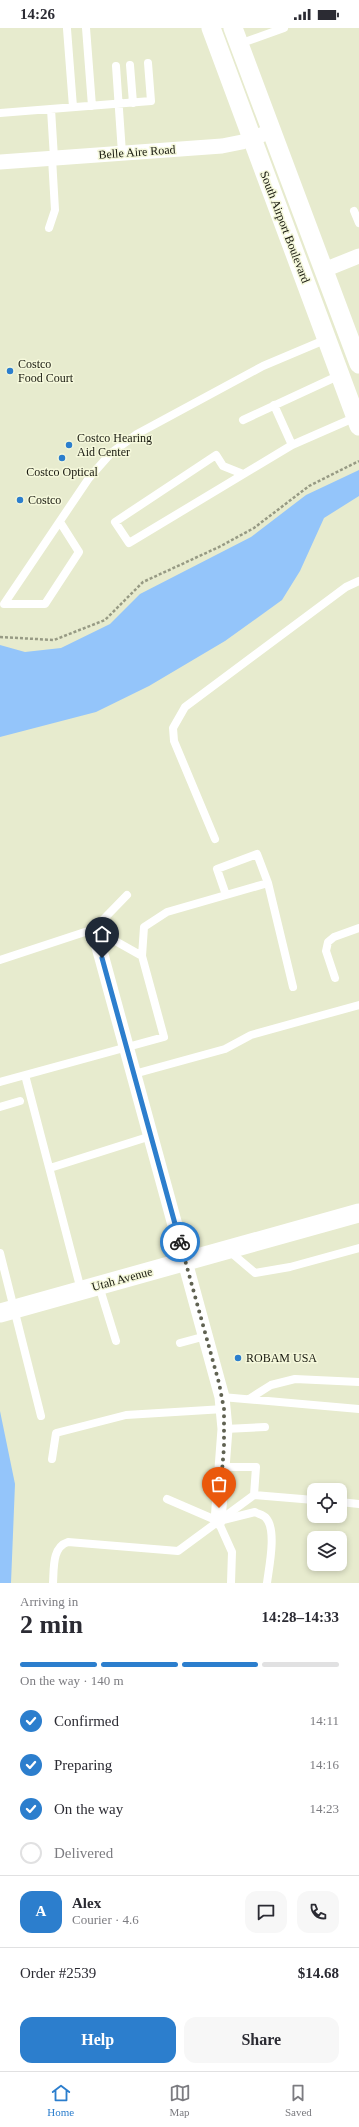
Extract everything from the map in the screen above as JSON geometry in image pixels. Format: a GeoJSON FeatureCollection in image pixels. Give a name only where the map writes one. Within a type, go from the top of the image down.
{"type":"FeatureCollection","features":[{"type":"Feature","properties":{"kind":"street","name":"South Airport Boulevard"},"geometry":{"type":"LineString","coordinates":[[211,28],[357,421]]}},
{"type":"Feature","properties":{"kind":"street","name":"South Airport Boulevard"},"geometry":{"type":"LineString","coordinates":[[236,36],[359,364]]}},
{"type":"Feature","properties":{"kind":"street","name":"Belle Aire Road"},"geometry":{"type":"LineString","coordinates":[[0,162],[222,146],[272,131]]}},
{"type":"Feature","properties":{"kind":"street"},"geometry":{"type":"LineString","coordinates":[[324,270],[359,256]]}},
{"type":"Feature","properties":{"kind":"street"},"geometry":{"type":"LineString","coordinates":[[94,929],[186,1262],[223,1403],[225,1429],[218,1521]]}},
{"type":"Feature","properties":{"kind":"street","name":"Utah Avenue"},"geometry":{"type":"LineString","coordinates":[[6,1311],[359,1213]]}},
{"type":"Feature","properties":{"kind":"lane"},"geometry":{"type":"LineString","coordinates":[[86,28],[92,106]]}},
{"type":"Feature","properties":{"kind":"lane"},"geometry":{"type":"LineString","coordinates":[[236,36],[284,28]]}},
{"type":"Feature","properties":{"kind":"lane"},"geometry":{"type":"LineString","coordinates":[[67,29],[73,107]]}},
{"type":"Feature","properties":{"kind":"lane"},"geometry":{"type":"LineString","coordinates":[[0,112],[151,102],[148,63]]}},
{"type":"Feature","properties":{"kind":"lane"},"geometry":{"type":"LineString","coordinates":[[130,65],[133,103]]}},
{"type":"Feature","properties":{"kind":"lane"},"geometry":{"type":"LineString","coordinates":[[116,66],[122,153]]}},
{"type":"Feature","properties":{"kind":"lane"},"geometry":{"type":"LineString","coordinates":[[49,228],[55,210],[51,109]]}},
{"type":"Feature","properties":{"kind":"lane"},"geometry":{"type":"LineString","coordinates":[[354,211],[359,222]]}},
{"type":"Feature","properties":{"kind":"lane"},"geometry":{"type":"LineString","coordinates":[[60,522],[79,552],[45,604],[4,604],[39,554],[60,522],[99,465],[125,442],[263,366],[326,339]]}},
{"type":"Feature","properties":{"kind":"lane"},"geometry":{"type":"LineString","coordinates":[[243,420],[340,375]]}},
{"type":"Feature","properties":{"kind":"lane"},"geometry":{"type":"LineString","coordinates":[[274,405],[292,445]]}},
{"type":"Feature","properties":{"kind":"lane"},"geometry":{"type":"LineString","coordinates":[[243,474],[223,466],[216,455],[115,522],[129,543],[292,445],[357,421]]}},
{"type":"Feature","properties":{"kind":"lane"},"geometry":{"type":"LineString","coordinates":[[215,839],[174,741],[173,728],[185,707],[346,587],[359,580]]}},
{"type":"Feature","properties":{"kind":"lane"},"geometry":{"type":"LineString","coordinates":[[226,895],[217,869],[257,854],[268,883],[293,987]]}},
{"type":"Feature","properties":{"kind":"lane"},"geometry":{"type":"LineString","coordinates":[[0,1082],[164,1038],[142,956],[144,927],[168,912],[268,883]]}},
{"type":"Feature","properties":{"kind":"lane"},"geometry":{"type":"LineString","coordinates":[[0,960],[94,929],[127,896]]}},
{"type":"Feature","properties":{"kind":"lane"},"geometry":{"type":"LineString","coordinates":[[335,978],[326,951],[328,942],[334,937],[359,928]]}},
{"type":"Feature","properties":{"kind":"lane"},"geometry":{"type":"LineString","coordinates":[[94,929],[142,956]]}},
{"type":"Feature","properties":{"kind":"lane"},"geometry":{"type":"LineString","coordinates":[[134,1074],[225,1049],[251,1035],[359,1005]]}},
{"type":"Feature","properties":{"kind":"lane"},"geometry":{"type":"LineString","coordinates":[[25,1075],[50,1168],[90,1288],[116,1341]]}},
{"type":"Feature","properties":{"kind":"lane"},"geometry":{"type":"LineString","coordinates":[[0,1107],[20,1101]]}},
{"type":"Feature","properties":{"kind":"lane"},"geometry":{"type":"LineString","coordinates":[[50,1168],[151,1136]]}},
{"type":"Feature","properties":{"kind":"lane"},"geometry":{"type":"LineString","coordinates":[[228,1250],[254,1272],[290,1267],[359,1248]]}},
{"type":"Feature","properties":{"kind":"lane"},"geometry":{"type":"LineString","coordinates":[[0,1253],[6,1311],[41,1416]]}},
{"type":"Feature","properties":{"kind":"lane"},"geometry":{"type":"LineString","coordinates":[[180,1343],[206,1336]]}},
{"type":"Feature","properties":{"kind":"lane"},"geometry":{"type":"LineString","coordinates":[[248,1399],[271,1386],[295,1379],[359,1382]]}},
{"type":"Feature","properties":{"kind":"lane"},"geometry":{"type":"LineString","coordinates":[[52,1459],[56,1433],[126,1414],[248,1399],[359,1409]]}},
{"type":"Feature","properties":{"kind":"lane"},"geometry":{"type":"LineString","coordinates":[[225,1429],[265,1427]]}},
{"type":"Feature","properties":{"kind":"lane"},"geometry":{"type":"LineString","coordinates":[[223,1467],[256,1467],[254,1495]]}},
{"type":"Feature","properties":{"kind":"lane"},"geometry":{"type":"LineString","coordinates":[[53,1583],[56,1554],[62,1544],[68,1542],[178,1551],[254,1495],[307,1499]]}},
{"type":"Feature","properties":{"kind":"lane"},"geometry":{"type":"LineString","coordinates":[[167,1499],[218,1521],[255,1512],[266,1517],[270,1526],[272,1538],[267,1583]]}},
{"type":"Feature","properties":{"kind":"lane"},"geometry":{"type":"LineString","coordinates":[[347,1503],[359,1504]]}},
{"type":"Feature","properties":{"kind":"lane"},"geometry":{"type":"LineString","coordinates":[[218,1521],[232,1552],[231,1583]]}},
{"type":"Feature","properties":{"kind":"path"},"geometry":{"type":"LineString","coordinates":[[0,636],[54,640],[105,620],[143,582],[219,547],[254,528],[304,489],[359,461]]}},
{"type":"Feature","properties":{"kind":"water"},"geometry":{"type":"Polygon","coordinates":[[[359,470],[359,496],[324,518],[300,571],[282,600],[225,641],[149,686],[96,712],[0,737],[0,645],[25,652],[61,648],[110,624],[140,594],[251,537],[306,495],[359,470]]]}},
{"type":"Feature","properties":{"kind":"water"},"geometry":{"type":"Polygon","coordinates":[[[0,1411],[15,1484],[11,1583],[0,1583],[0,1411]]]}},
{"type":"Feature","properties":{"kind":"way so far"},"geometry":{"type":"LineString","coordinates":[[180,1242],[219,1383],[224,1409],[225,1429],[219,1508]]}},
{"type":"Feature","properties":{"kind":"place","name":"Costco Food Court"},"geometry":{"type":"Point","coordinates":[10,371]}},
{"type":"Feature","properties":{"kind":"place","name":"Costco Hearing Aid Center"},"geometry":{"type":"Point","coordinates":[69,445]}},
{"type":"Feature","properties":{"kind":"place","name":"Costco Optical"},"geometry":{"type":"Point","coordinates":[62,458]}},
{"type":"Feature","properties":{"kind":"place","name":"Costco"},"geometry":{"type":"Point","coordinates":[20,500]}},
{"type":"Feature","properties":{"kind":"place","name":"ROBAM USA"},"geometry":{"type":"Point","coordinates":[238,1358]}},
{"type":"Feature","properties":{"kind":"route"},"geometry":{"type":"LineString","coordinates":[[102,958],[180,1242]]}}]}
